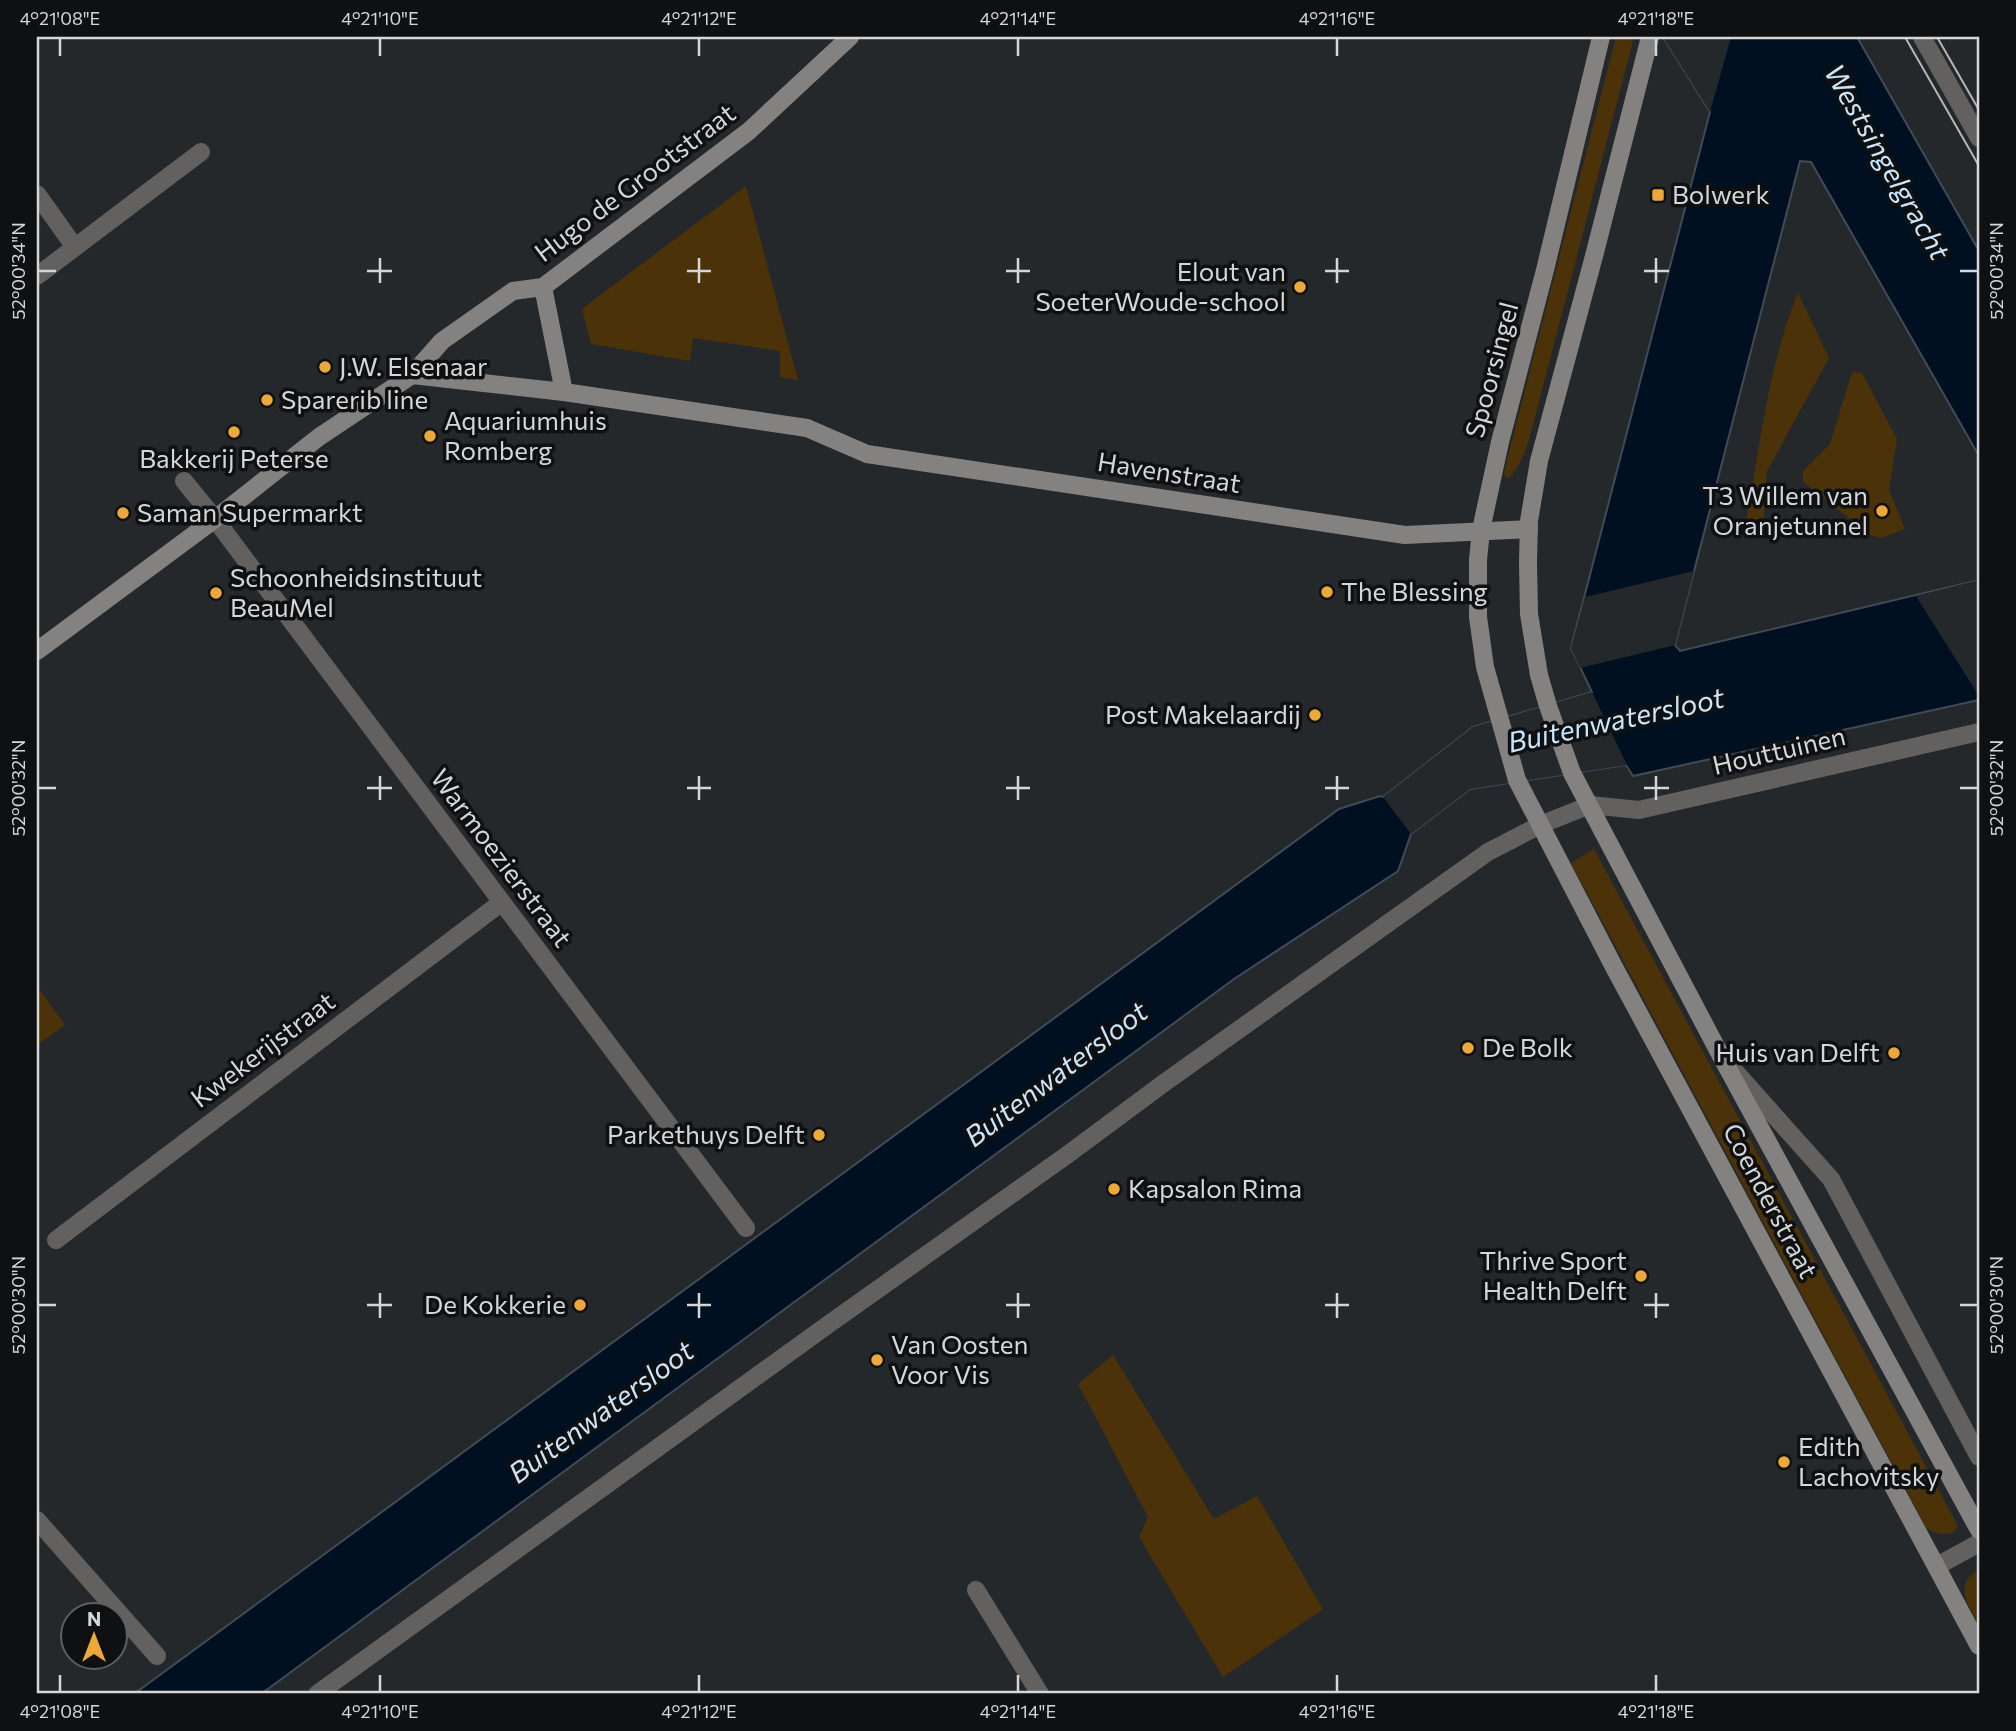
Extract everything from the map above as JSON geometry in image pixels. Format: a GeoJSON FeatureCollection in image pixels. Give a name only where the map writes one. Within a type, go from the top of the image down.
{"type":"FeatureCollection","features":[{"type":"Feature","properties":{"kind":"street","name":"Hugo de Grootstraat"},"geometry":{"type":"LineString","coordinates":[[37,651],[215,519],[319,437],[412,375],[442,341],[513,291],[543,287],[749,131],[850,37]]}},
{"type":"Feature","properties":{"kind":"street","name":"Spoorsingel"},"geometry":{"type":"LineString","coordinates":[[1517,780],[1485,667],[1478,617],[1481,530],[1500,442],[1601,37]]}},
{"type":"Feature","properties":{"kind":"street"},"geometry":{"type":"LineString","coordinates":[[1529,529],[1539,461],[1650,37]]}},
{"type":"Feature","properties":{"kind":"street"},"geometry":{"type":"LineString","coordinates":[[1922,37],[1979,138]]}},
{"type":"Feature","properties":{"kind":"street"},"geometry":{"type":"LineString","coordinates":[[37,276],[201,152]]}},
{"type":"Feature","properties":{"kind":"street"},"geometry":{"type":"LineString","coordinates":[[37,194],[74,246]]}},
{"type":"Feature","properties":{"kind":"street"},"geometry":{"type":"LineString","coordinates":[[543,287],[564,392]]}},
{"type":"Feature","properties":{"kind":"street","name":"Havenstraat"},"geometry":{"type":"LineString","coordinates":[[412,375],[564,392],[807,428],[867,454],[1405,535],[1529,529]]}},
{"type":"Feature","properties":{"kind":"street","name":"Warmoezierstraat"},"geometry":{"type":"LineString","coordinates":[[184,481],[746,1228]]}},
{"type":"Feature","properties":{"kind":"street","name":"Coenderstraat"},"geometry":{"type":"LineString","coordinates":[[1529,529],[1530,619],[1539,675],[1572,773],[1721,1056],[1979,1531]]}},
{"type":"Feature","properties":{"kind":"street","name":"Houttuinen"},"geometry":{"type":"LineString","coordinates":[[1590,805],[1639,810],[1979,732]]}},
{"type":"Feature","properties":{"kind":"street","name":"Coenderstraat"},"geometry":{"type":"LineString","coordinates":[[1517,780],[1614,967],[1979,1646]]}},
{"type":"Feature","properties":{"kind":"street"},"geometry":{"type":"LineString","coordinates":[[317,1694],[1488,852],[1540,825],[1590,805]]}},
{"type":"Feature","properties":{"kind":"street","name":"Kwekerijstraat"},"geometry":{"type":"LineString","coordinates":[[56,1240],[502,902]]}},
{"type":"Feature","properties":{"kind":"street"},"geometry":{"type":"LineString","coordinates":[[1721,1056],[1831,1179],[1979,1458]]}},
{"type":"Feature","properties":{"kind":"street"},"geometry":{"type":"LineString","coordinates":[[37,1520],[157,1656]]}},
{"type":"Feature","properties":{"kind":"street"},"geometry":{"type":"LineString","coordinates":[[1937,1566],[1979,1543]]}},
{"type":"Feature","properties":{"kind":"street"},"geometry":{"type":"LineString","coordinates":[[976,1590],[1040,1694]]}},
{"type":"Feature","properties":{"kind":"shaded area"},"geometry":{"type":"Polygon","coordinates":[[[1616,37],[1634,37],[1528,444],[1509,479],[1504,475],[1508,456],[1616,37]]]}},
{"type":"Feature","properties":{"kind":"shaded area"},"geometry":{"type":"Polygon","coordinates":[[[746,186],[798,380],[780,377],[780,351],[693,338],[690,361],[591,344],[583,308],[746,186]]]}},
{"type":"Feature","properties":{"kind":"shaded area"},"geometry":{"type":"Polygon","coordinates":[[[1798,293],[1829,358],[1767,471],[1764,517],[1746,523],[1772,377],[1798,293]]]}},
{"type":"Feature","properties":{"kind":"shaded area"},"geometry":{"type":"Polygon","coordinates":[[[1852,372],[1862,373],[1897,439],[1889,490],[1905,529],[1881,538],[1871,535],[1803,482],[1803,471],[1830,444],[1852,372]]]}},
{"type":"Feature","properties":{"kind":"shaded area"},"geometry":{"type":"Polygon","coordinates":[[[1594,849],[1958,1526],[1952,1533],[1944,1534],[1927,1529],[1571,863],[1594,849]]]}},
{"type":"Feature","properties":{"kind":"shaded area"},"geometry":{"type":"Polygon","coordinates":[[[37,986],[65,1025],[37,1045],[37,986]]]}},
{"type":"Feature","properties":{"kind":"shaded area"},"geometry":{"type":"Polygon","coordinates":[[[1113,1355],[1214,1519],[1257,1496],[1323,1609],[1223,1677],[1139,1537],[1148,1517],[1078,1384],[1113,1355]]]}},
{"type":"Feature","properties":{"kind":"shaded area"},"geometry":{"type":"Polygon","coordinates":[[[1979,1572],[1979,1625],[1964,1590],[1969,1577],[1979,1572]]]}},
{"type":"Feature","properties":{"kind":"water"},"geometry":{"type":"Polygon","coordinates":[[[1663,37],[1857,37],[1979,251],[1979,456],[1811,162],[1800,161],[1675,645],[1680,651],[1979,580],[1979,700],[1633,776],[1626,765],[1470,789],[1411,834],[1398,871],[1234,979],[261,1694],[134,1694],[1339,809],[1383,797],[1473,727],[1592,692],[1571,648],[1710,112],[1663,37]]]}},
{"type":"Feature","properties":{"kind":"pier"},"geometry":{"type":"Polygon","coordinates":[[[1663,37],[1731,37],[1710,112],[1663,37]]]}},
{"type":"Feature","properties":{"kind":"pier"},"geometry":{"type":"Polygon","coordinates":[[[1694,571],[1675,645],[1580,668],[1571,648],[1585,597],[1694,571]]]}},
{"type":"Feature","properties":{"kind":"pier"},"geometry":{"type":"Polygon","coordinates":[[[1979,580],[1979,696],[1916,596],[1979,580]]]}},
{"type":"Feature","properties":{"kind":"pier"},"geometry":{"type":"Polygon","coordinates":[[[1592,692],[1627,765],[1470,789],[1411,834],[1383,797],[1473,727],[1592,692]]]}},
{"type":"Feature","properties":{"kind":"tram line"},"geometry":{"type":"LineString","coordinates":[[1905,37],[1979,166]]}},
{"type":"Feature","properties":{"kind":"tram line"},"geometry":{"type":"LineString","coordinates":[[1937,37],[1979,110]]}},
{"type":"Feature","properties":{"kind":"place","name":"Bolwerk"},"geometry":{"type":"Point","coordinates":[1658,195]}},
{"type":"Feature","properties":{"kind":"place","name":"Elout van SoeterWoude-school"},"geometry":{"type":"Point","coordinates":[1300,287]}},
{"type":"Feature","properties":{"kind":"place","name":"J.W. Elsenaar"},"geometry":{"type":"Point","coordinates":[325,367]}},
{"type":"Feature","properties":{"kind":"place","name":"Sparerib line"},"geometry":{"type":"Point","coordinates":[267,400]}},
{"type":"Feature","properties":{"kind":"place","name":"Bakkerij Peterse"},"geometry":{"type":"Point","coordinates":[234,432]}},
{"type":"Feature","properties":{"kind":"place","name":"Aquariumhuis Romberg"},"geometry":{"type":"Point","coordinates":[430,436]}},
{"type":"Feature","properties":{"kind":"place","name":"T3 Willem van Oranjetunnel"},"geometry":{"type":"Point","coordinates":[1882,511]}},
{"type":"Feature","properties":{"kind":"place","name":"Saman Supermarkt"},"geometry":{"type":"Point","coordinates":[123,513]}},
{"type":"Feature","properties":{"kind":"place","name":"The Blessing"},"geometry":{"type":"Point","coordinates":[1327,592]}},
{"type":"Feature","properties":{"kind":"place","name":"Schoonheidsinstituut BeauMel"},"geometry":{"type":"Point","coordinates":[216,593]}},
{"type":"Feature","properties":{"kind":"place","name":"Post Makelaardij"},"geometry":{"type":"Point","coordinates":[1315,715]}},
{"type":"Feature","properties":{"kind":"place","name":"De Bolk"},"geometry":{"type":"Point","coordinates":[1468,1048]}},
{"type":"Feature","properties":{"kind":"place","name":"Huis van Delft"},"geometry":{"type":"Point","coordinates":[1894,1053]}},
{"type":"Feature","properties":{"kind":"place","name":"Parkethuys Delft"},"geometry":{"type":"Point","coordinates":[819,1135]}},
{"type":"Feature","properties":{"kind":"place","name":"Kapsalon Rima"},"geometry":{"type":"Point","coordinates":[1114,1189]}},
{"type":"Feature","properties":{"kind":"place","name":"Thrive Sport Health Delft"},"geometry":{"type":"Point","coordinates":[1641,1276]}},
{"type":"Feature","properties":{"kind":"place","name":"De Kokkerie"},"geometry":{"type":"Point","coordinates":[580,1305]}},
{"type":"Feature","properties":{"kind":"place","name":"Van Oosten Voor Vis"},"geometry":{"type":"Point","coordinates":[877,1360]}},
{"type":"Feature","properties":{"kind":"place","name":"Edith Lachovitsky"},"geometry":{"type":"Point","coordinates":[1784,1462]}},
{"type":"Feature","properties":{"kind":"water label","name":"Westsingelgracht"},"geometry":{"type":"Point","coordinates":[1887,162]}},
{"type":"Feature","properties":{"kind":"water label","name":"Buitenwatersloot"},"geometry":{"type":"Point","coordinates":[1616,720]}},
{"type":"Feature","properties":{"kind":"water label","name":"Buitenwatersloot"},"geometry":{"type":"Point","coordinates":[1056,1074]}},
{"type":"Feature","properties":{"kind":"water label","name":"Buitenwatersloot"},"geometry":{"type":"Point","coordinates":[601,1412]}}]}
